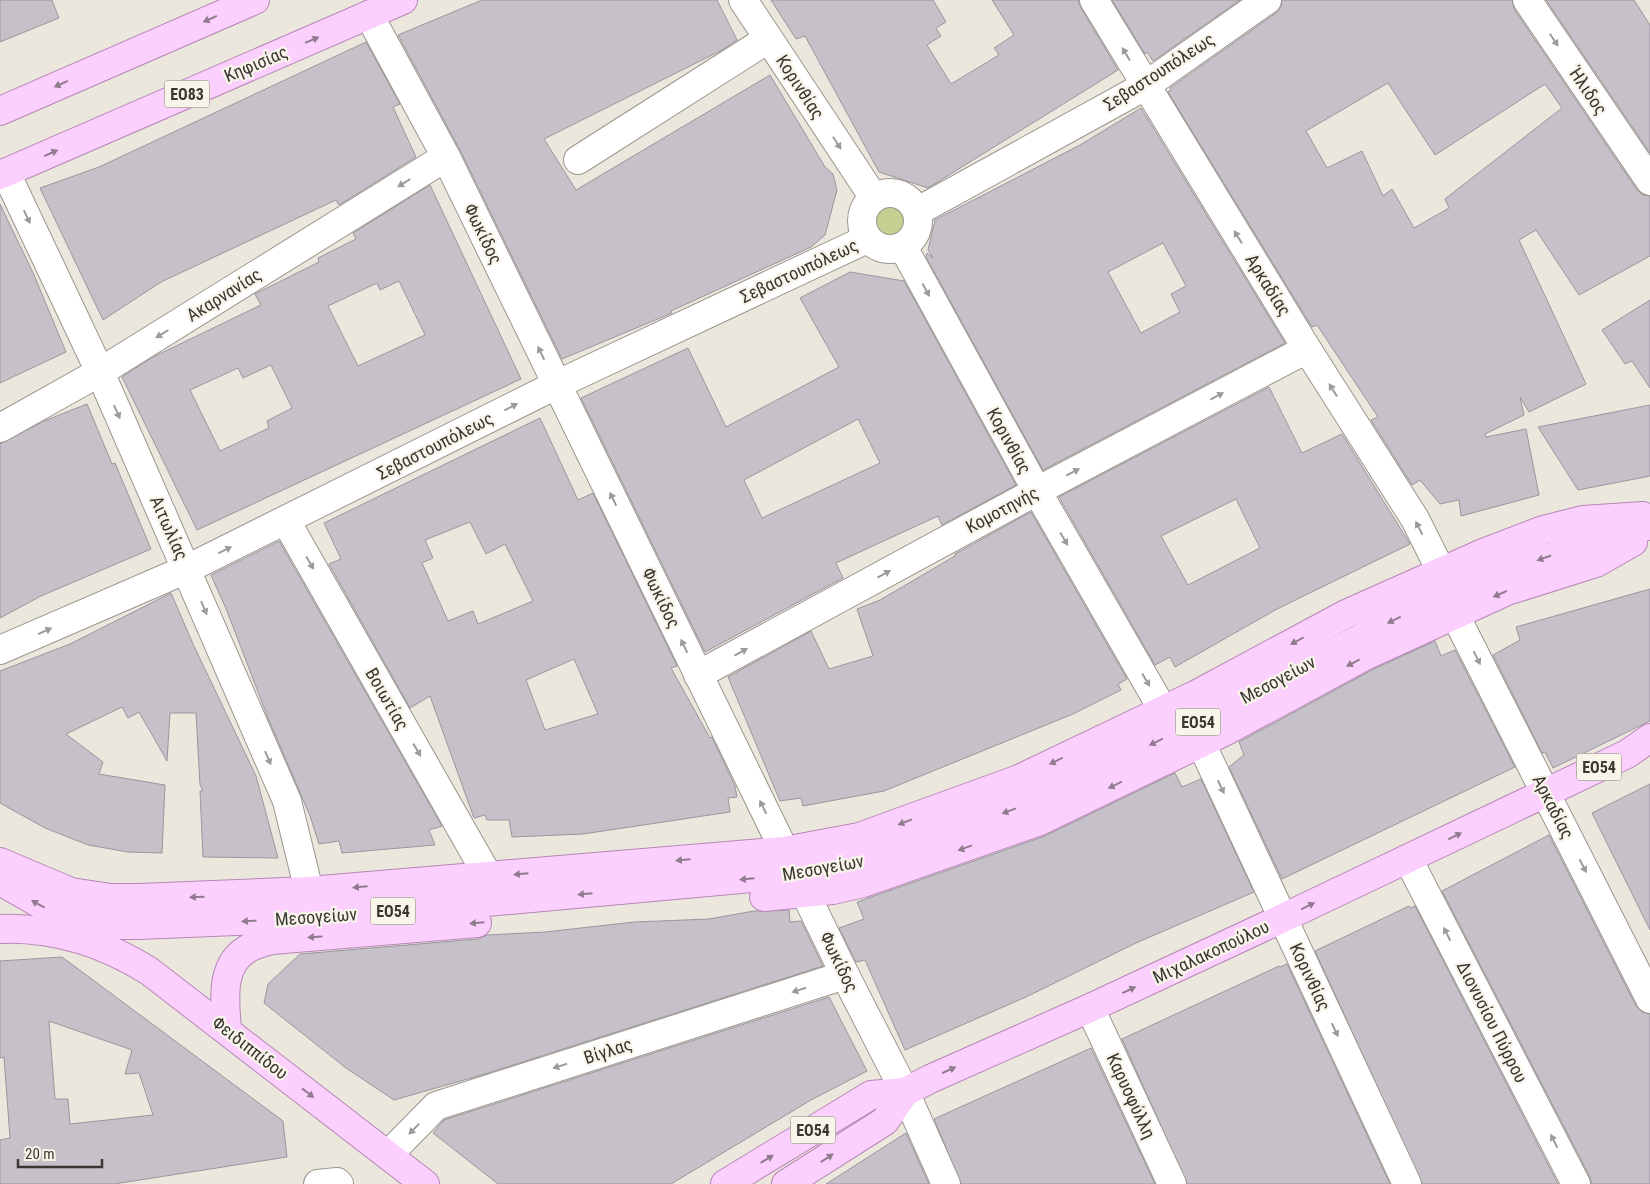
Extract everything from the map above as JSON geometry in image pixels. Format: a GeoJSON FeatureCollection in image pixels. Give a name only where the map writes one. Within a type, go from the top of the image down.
{"type":"FeatureCollection","features":[{"type":"Feature","properties":{"kind":"main road"},"geometry":{"type":"LineString","coordinates":[[0,111],[254,0]]}},
{"type":"Feature","properties":{"kind":"main road","name":"Κηφισίας"},"geometry":{"type":"LineString","coordinates":[[3,174],[403,0]]}},
{"type":"Feature","properties":{"kind":"main road","name":"ΕΟ54"},"geometry":{"type":"LineString","coordinates":[[1590,542],[1650,516]]}},
{"type":"Feature","properties":{"kind":"main road","name":"ΕΟ54"},"geometry":{"type":"LineString","coordinates":[[1590,542],[1650,524]]}},
{"type":"Feature","properties":{"kind":"main road","name":"Μεσογείων"},"geometry":{"type":"LineString","coordinates":[[226,1030],[225,988],[228,973],[236,960],[248,948],[272,940],[795,873],[859,837],[897,825],[1019,779],[1163,710],[1346,614],[1441,571],[1543,530],[1590,542]]}},
{"type":"Feature","properties":{"kind":"main road","name":"ΕΟ54"},"geometry":{"type":"LineString","coordinates":[[1590,542],[1650,533]]}},
{"type":"Feature","properties":{"kind":"main road","name":"Μεσογείων"},"geometry":{"type":"LineString","coordinates":[[0,862],[11,865],[60,889],[111,898],[194,897],[309,891],[488,876],[795,873],[863,883],[1040,821],[1200,743],[1367,655],[1506,591],[1590,542]]}},
{"type":"Feature","properties":{"kind":"main road","name":"Μεσογείων"},"geometry":{"type":"LineString","coordinates":[[0,882],[65,918],[110,925],[138,925],[311,918],[828,871],[870,860],[1030,803],[1210,716],[1402,617],[1498,574],[1590,542]]}},
{"type":"Feature","properties":{"kind":"main road","name":"Μιχαλακοπούλου"},"geometry":{"type":"LineString","coordinates":[[905,1092],[1090,1008],[1408,859],[1627,754],[1650,738]]}},
{"type":"Feature","properties":{"kind":"main road","name":"Φειδιππίδου"},"geometry":{"type":"LineString","coordinates":[[0,929],[63,934],[118,952],[149,971],[425,1184]]}},
{"type":"Feature","properties":{"kind":"main road","name":"ΕΟ54"},"geometry":{"type":"LineString","coordinates":[[725,1184],[871,1094],[905,1092]]}},
{"type":"Feature","properties":{"kind":"main road","name":"ΕΟ54"},"geometry":{"type":"LineString","coordinates":[[786,1184],[885,1121],[905,1092]]}},
{"type":"Feature","properties":{"kind":"street","name":"Κορινθίας"},"geometry":{"type":"LineString","coordinates":[[743,0],[874,198]]}},
{"type":"Feature","properties":{"kind":"street","name":"Αρκαδίας"},"geometry":{"type":"LineString","coordinates":[[1094,0],[1307,349],[1414,519],[1441,571]]}},
{"type":"Feature","properties":{"kind":"street","name":"Σεβαστουπόλεως"},"geometry":{"type":"LineString","coordinates":[[918,211],[1145,86],[1267,0]]}},
{"type":"Feature","properties":{"kind":"street","name":"Ήλιδος"},"geometry":{"type":"LineString","coordinates":[[1526,0],[1650,181]]}},
{"type":"Feature","properties":{"kind":"street","name":"Φωκίδος"},"geometry":{"type":"LineString","coordinates":[[369,15],[446,157],[845,975],[905,1092],[946,1184]]}},
{"type":"Feature","properties":{"kind":"street"},"geometry":{"type":"LineString","coordinates":[[578,160],[768,39]]}},
{"type":"Feature","properties":{"kind":"street","name":"Ακαρνανίας"},"geometry":{"type":"LineString","coordinates":[[0,428],[100,372],[446,157]]}},
{"type":"Feature","properties":{"kind":"street","name":"Αιτωλίας"},"geometry":{"type":"LineString","coordinates":[[3,174],[100,372],[287,801],[309,891]]}},
{"type":"Feature","properties":{"kind":"street"},"geometry":{"type":"LineString","coordinates":[[886,193],[899,194],[910,200],[918,211],[919,222],[917,232],[912,241],[903,247],[884,249],[867,239],[862,222],[863,212],[874,198],[886,193]]}},
{"type":"Feature","properties":{"kind":"street","name":"Σεβαστουπόλεως"},"geometry":{"type":"LineString","coordinates":[[0,650],[187,569],[556,385],[867,239]]}},
{"type":"Feature","properties":{"kind":"street","name":"Κορινθίας"},"geometry":{"type":"LineString","coordinates":[[903,247],[1037,491],[1163,710]]}},
{"type":"Feature","properties":{"kind":"street","name":"Κομοτηνής"},"geometry":{"type":"LineString","coordinates":[[698,675],[1037,491],[1307,349]]}},
{"type":"Feature","properties":{"kind":"street","name":"Βοιωτίας"},"geometry":{"type":"LineString","coordinates":[[286,521],[488,876]]}},
{"type":"Feature","properties":{"kind":"street","name":"Αρκαδίας"},"geometry":{"type":"LineString","coordinates":[[1456,615],[1650,999]]}},
{"type":"Feature","properties":{"kind":"street","name":"Κορινθίας"},"geometry":{"type":"LineString","coordinates":[[1200,743],[1407,1184]]}},
{"type":"Feature","properties":{"kind":"street","name":"Διονυσίου Πύρρου"},"geometry":{"type":"LineString","coordinates":[[1408,859],[1576,1184]]}},
{"type":"Feature","properties":{"kind":"street","name":"Βίγλας"},"geometry":{"type":"LineString","coordinates":[[388,1155],[436,1106],[845,975]]}},
{"type":"Feature","properties":{"kind":"street","name":"Καρυοφύλλη"},"geometry":{"type":"LineString","coordinates":[[1090,1008],[1172,1184]]}},
{"type":"Feature","properties":{"kind":"green space"},"geometry":{"type":"Polygon","coordinates":[[[891,204],[904,210],[910,223],[904,236],[891,242],[878,236],[872,223],[878,210],[891,204]]]}},
{"type":"Feature","properties":{"kind":"building"},"geometry":{"type":"Polygon","coordinates":[[[0,0],[52,0],[59,18],[0,42],[0,0]]]}},
{"type":"Feature","properties":{"kind":"building"},"geometry":{"type":"Polygon","coordinates":[[[482,0],[717,0],[737,40],[722,50],[544,139],[576,190],[770,75],[825,167],[833,174],[837,190],[825,235],[811,247],[671,311],[672,313],[562,359],[460,150],[398,35],[482,0]]]}},
{"type":"Feature","properties":{"kind":"building"},"geometry":{"type":"Polygon","coordinates":[[[771,0],[933,0],[946,22],[936,28],[941,36],[927,45],[951,84],[999,55],[994,48],[1014,35],[992,0],[1078,0],[1118,70],[928,188],[879,172],[805,36],[796,39],[771,0]]]}},
{"type":"Feature","properties":{"kind":"building"},"geometry":{"type":"Polygon","coordinates":[[[1112,0],[1240,0],[1153,61],[1147,52],[1145,54],[1112,0]]]}},
{"type":"Feature","properties":{"kind":"building"},"geometry":{"type":"Polygon","coordinates":[[[1282,0],[1512,0],[1514,9],[1637,190],[1643,195],[1650,196],[1650,256],[1579,295],[1536,230],[1519,240],[1586,384],[1529,412],[1520,397],[1524,415],[1485,434],[1486,437],[1526,429],[1539,495],[1461,516],[1459,500],[1440,504],[1420,480],[1412,485],[1371,420],[1378,417],[1317,325],[1312,327],[1168,92],[1171,90],[1170,88],[1276,13],[1281,7],[1282,0]],[[1388,83],[1306,131],[1327,168],[1362,151],[1383,196],[1392,189],[1414,228],[1449,208],[1445,199],[1562,108],[1545,84],[1435,155],[1388,83]]]}},
{"type":"Feature","properties":{"kind":"building"},"geometry":{"type":"Polygon","coordinates":[[[1546,0],[1634,0],[1650,25],[1650,153],[1546,0]]]}},
{"type":"Feature","properties":{"kind":"building"},"geometry":{"type":"Polygon","coordinates":[[[366,42],[400,104],[393,107],[416,157],[339,205],[336,200],[161,282],[103,320],[40,188],[99,167],[366,42]]]}},
{"type":"Feature","properties":{"kind":"building"},"geometry":{"type":"Polygon","coordinates":[[[1141,108],[1285,343],[1043,470],[926,257],[927,253],[933,258],[928,250],[935,220],[1080,145],[1141,108]],[[1163,243],[1108,272],[1141,333],[1180,312],[1171,294],[1186,286],[1163,243]]]}},
{"type":"Feature","properties":{"kind":"building"},"geometry":{"type":"Polygon","coordinates":[[[430,185],[521,379],[197,530],[122,377],[151,358],[261,305],[255,294],[319,262],[318,258],[356,239],[353,233],[430,185]],[[399,281],[380,290],[377,283],[328,306],[358,366],[425,335],[399,281]],[[271,365],[243,378],[238,368],[190,390],[220,451],[269,428],[267,421],[292,408],[271,365]]]}},
{"type":"Feature","properties":{"kind":"building"},"geometry":{"type":"Polygon","coordinates":[[[0,204],[34,275],[66,352],[0,383],[0,204]]]}},
{"type":"Feature","properties":{"kind":"building"},"geometry":{"type":"Polygon","coordinates":[[[850,272],[904,281],[1016,485],[942,525],[938,516],[836,563],[843,578],[705,652],[581,398],[688,348],[726,427],[839,367],[800,298],[850,272]],[[858,419],[744,480],[762,518],[880,463],[858,419]]]}},
{"type":"Feature","properties":{"kind":"building"},"geometry":{"type":"Polygon","coordinates":[[[1650,300],[1650,388],[1632,361],[1625,364],[1602,330],[1650,300]]]}},
{"type":"Feature","properties":{"kind":"building"},"geometry":{"type":"Polygon","coordinates":[[[1269,387],[1302,453],[1342,434],[1410,544],[1277,609],[1175,667],[1170,657],[1155,665],[1059,497],[1269,387]],[[1236,499],[1161,536],[1188,585],[1260,548],[1236,499]]]}},
{"type":"Feature","properties":{"kind":"building"},"geometry":{"type":"Polygon","coordinates":[[[87,404],[112,464],[115,463],[151,549],[41,596],[0,618],[0,444],[44,421],[87,404]]]}},
{"type":"Feature","properties":{"kind":"building"},"geometry":{"type":"Polygon","coordinates":[[[1650,405],[1650,476],[1578,490],[1538,427],[1650,405]]]}},
{"type":"Feature","properties":{"kind":"building"},"geometry":{"type":"Polygon","coordinates":[[[540,418],[578,500],[593,493],[677,666],[671,668],[710,738],[712,737],[735,786],[737,797],[728,798],[730,812],[583,834],[512,837],[509,820],[487,820],[485,815],[474,818],[430,696],[410,708],[329,564],[341,559],[324,523],[540,418]],[[470,522],[425,540],[433,558],[422,563],[448,621],[473,611],[478,624],[533,601],[505,544],[486,554],[470,522]],[[574,659],[526,680],[545,730],[598,714],[574,659]]]}},
{"type":"Feature","properties":{"kind":"building"},"geometry":{"type":"Polygon","coordinates":[[[1031,512],[1127,679],[1118,684],[1121,690],[1073,714],[884,791],[803,806],[801,798],[780,801],[728,677],[811,631],[829,669],[873,656],[857,609],[880,600],[955,556],[955,554],[1031,512]]]}},
{"type":"Feature","properties":{"kind":"building"},"geometry":{"type":"Polygon","coordinates":[[[279,541],[442,826],[429,830],[435,845],[342,853],[339,841],[319,844],[310,816],[268,718],[227,611],[211,575],[279,541]]]}},
{"type":"Feature","properties":{"kind":"building"},"geometry":{"type":"Polygon","coordinates":[[[1650,589],[1650,721],[1553,768],[1545,752],[1542,753],[1493,655],[1520,640],[1516,627],[1650,589]]]}},
{"type":"Feature","properties":{"kind":"building"},"geometry":{"type":"Polygon","coordinates":[[[171,593],[193,644],[256,776],[278,858],[203,857],[200,791],[203,791],[200,785],[196,713],[170,713],[167,761],[139,712],[128,718],[122,707],[66,734],[103,762],[99,774],[165,785],[162,853],[128,852],[88,845],[45,828],[0,803],[0,671],[70,644],[171,593]]]}},
{"type":"Feature","properties":{"kind":"building"},"geometry":{"type":"Polygon","coordinates":[[[1435,641],[1441,656],[1455,650],[1515,767],[1282,879],[1229,767],[1244,755],[1239,742],[1374,669],[1435,641]]]}},
{"type":"Feature","properties":{"kind":"building"},"geometry":{"type":"Polygon","coordinates":[[[1175,773],[1182,787],[1201,779],[1254,892],[1136,943],[1026,997],[905,1050],[865,960],[856,962],[839,928],[864,919],[857,902],[1045,836],[1175,773]]]}},
{"type":"Feature","properties":{"kind":"building"},"geometry":{"type":"Polygon","coordinates":[[[1650,784],[1650,930],[1592,813],[1650,784]]]}},
{"type":"Feature","properties":{"kind":"building"},"geometry":{"type":"Polygon","coordinates":[[[1549,835],[1636,1006],[1642,1012],[1650,1014],[1650,1184],[1592,1184],[1442,891],[1549,835]]]}},
{"type":"Feature","properties":{"kind":"building"},"geometry":{"type":"Polygon","coordinates":[[[1409,906],[1410,908],[1415,906],[1558,1184],[1422,1184],[1315,951],[1409,906]]]}},
{"type":"Feature","properties":{"kind":"building"},"geometry":{"type":"Polygon","coordinates":[[[789,910],[790,922],[801,921],[823,966],[485,1074],[394,1100],[346,1068],[264,1003],[268,984],[300,954],[478,939],[487,935],[545,932],[634,922],[709,919],[754,911],[789,910]]]}},
{"type":"Feature","properties":{"kind":"building"},"geometry":{"type":"Polygon","coordinates":[[[62,957],[283,1121],[287,1157],[114,1184],[0,1184],[0,1140],[10,1138],[4,1057],[0,1058],[0,961],[62,957]],[[49,1021],[55,1099],[68,1099],[70,1124],[153,1115],[139,1073],[125,1074],[132,1050],[49,1021]]]}},
{"type":"Feature","properties":{"kind":"building"},"geometry":{"type":"Polygon","coordinates":[[[1287,964],[1390,1184],[1187,1184],[1122,1039],[1287,964]]]}},
{"type":"Feature","properties":{"kind":"building"},"geometry":{"type":"Polygon","coordinates":[[[829,997],[867,1071],[811,1100],[671,1184],[498,1184],[433,1133],[444,1120],[829,997]]]}},
{"type":"Feature","properties":{"kind":"building"},"geometry":{"type":"Polygon","coordinates":[[[1091,1048],[1155,1184],[961,1184],[934,1119],[1091,1048]]]}},
{"type":"Feature","properties":{"kind":"building"},"geometry":{"type":"Polygon","coordinates":[[[906,1133],[929,1184],[826,1184],[906,1133]]]}}]}
